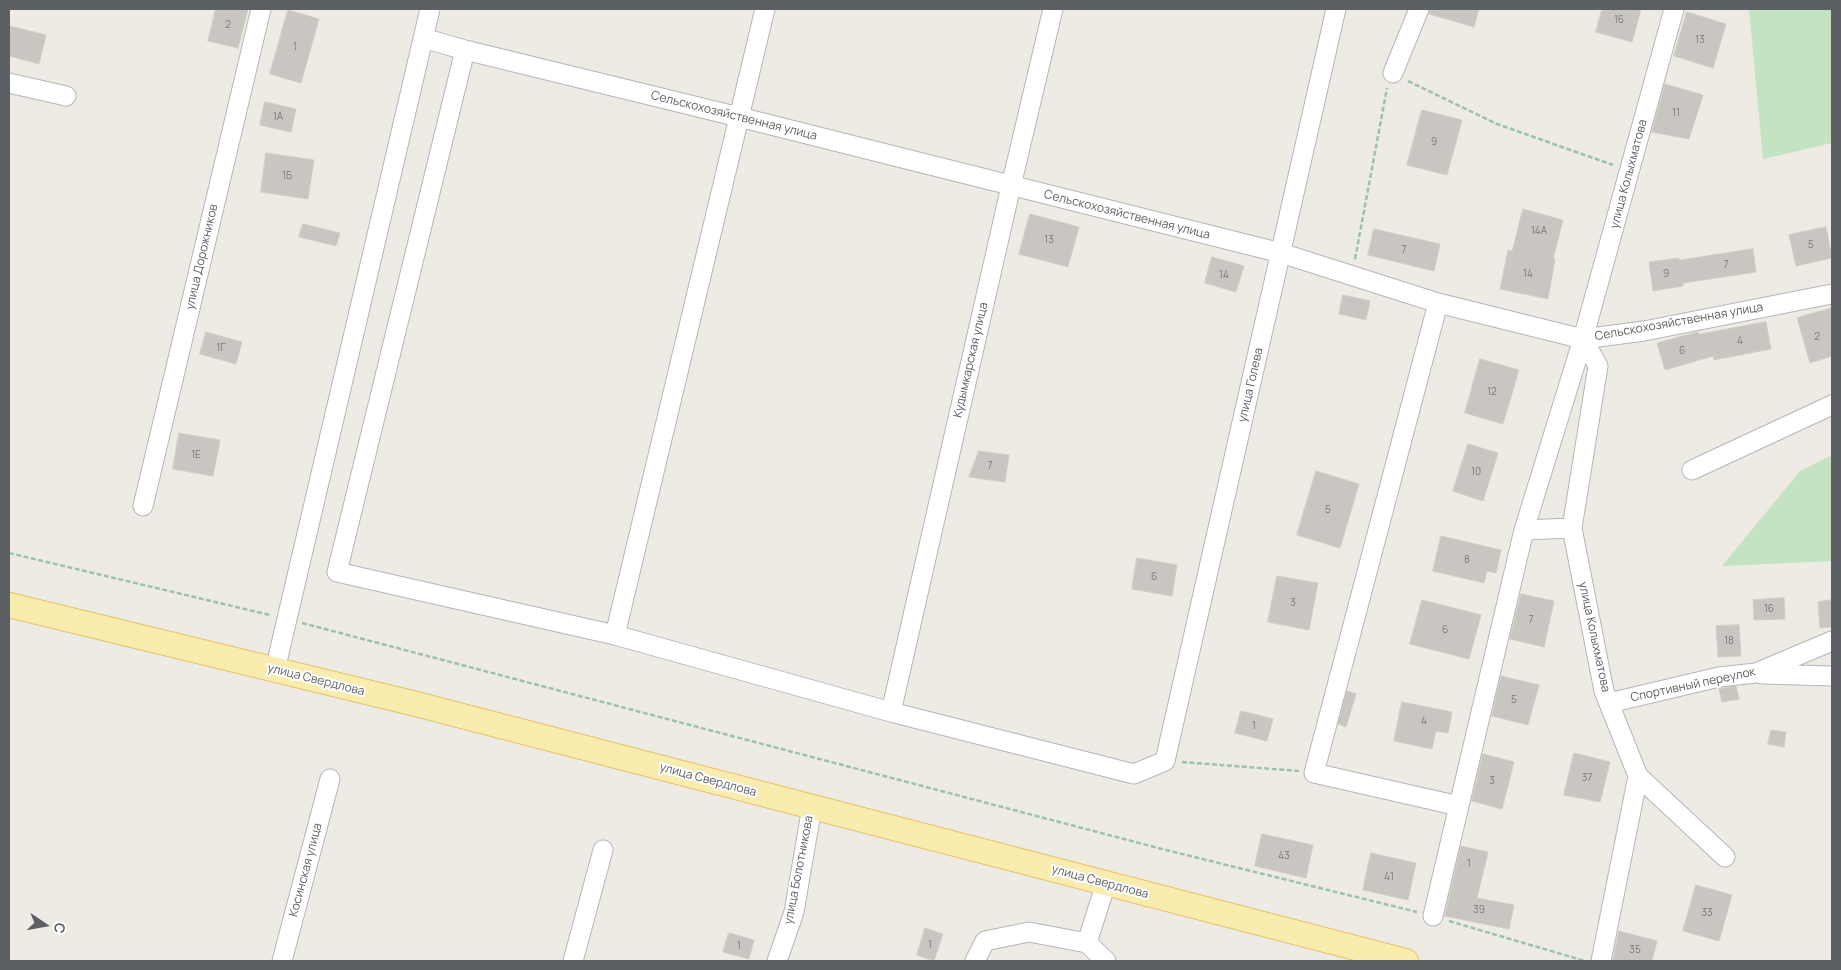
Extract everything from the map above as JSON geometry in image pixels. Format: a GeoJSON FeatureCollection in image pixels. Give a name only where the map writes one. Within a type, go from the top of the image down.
{"type":"FeatureCollection","features":[{"type":"Feature","properties":{"kind":"main road","name":"улица Свердлова"},"geometry":{"type":"LineString","coordinates":[[9,605],[416,704],[1406,961]]}},
{"type":"Feature","properties":{"kind":"street","name":"улица Дорожников"},"geometry":{"type":"LineString","coordinates":[[143,506],[261,9]]}},
{"type":"Feature","properties":{"kind":"street"},"geometry":{"type":"LineString","coordinates":[[275,670],[430,9]]}},
{"type":"Feature","properties":{"kind":"street"},"geometry":{"type":"LineString","coordinates":[[615,635],[765,9]]}},
{"type":"Feature","properties":{"kind":"street","name":"Кудымкарская улица"},"geometry":{"type":"LineString","coordinates":[[891,712],[1053,9]]}},
{"type":"Feature","properties":{"kind":"street","name":"улица Голева"},"geometry":{"type":"LineString","coordinates":[[1166,761],[1336,9]]}},
{"type":"Feature","properties":{"kind":"street"},"geometry":{"type":"LineString","coordinates":[[1393,73],[1419,9]]}},
{"type":"Feature","properties":{"kind":"street","name":"улица Колыхматова"},"geometry":{"type":"LineString","coordinates":[[1433,916],[1524,530],[1583,339],[1674,9]]}},
{"type":"Feature","properties":{"kind":"street","name":"Сельскохозяйственная улица"},"geometry":{"type":"LineString","coordinates":[[423,38],[1281,253],[1438,303],[1583,339],[1644,330],[1832,294]]}},
{"type":"Feature","properties":{"kind":"street"},"geometry":{"type":"LineString","coordinates":[[465,50],[337,572],[615,635],[891,712],[1134,774],[1166,761]]}},
{"type":"Feature","properties":{"kind":"street"},"geometry":{"type":"LineString","coordinates":[[9,83],[66,96]]}},
{"type":"Feature","properties":{"kind":"street"},"geometry":{"type":"LineString","coordinates":[[1438,303],[1314,773],[1459,806]]}},
{"type":"Feature","properties":{"kind":"street","name":"улица Колыхматова"},"geometry":{"type":"LineString","coordinates":[[1583,339],[1598,366],[1572,528],[1604,690],[1638,776]]}},
{"type":"Feature","properties":{"kind":"street"},"geometry":{"type":"LineString","coordinates":[[1692,470],[1832,405]]}},
{"type":"Feature","properties":{"kind":"street"},"geometry":{"type":"LineString","coordinates":[[1524,530],[1572,528]]}},
{"type":"Feature","properties":{"kind":"street","name":"Спортивный переулок"},"geometry":{"type":"LineString","coordinates":[[1609,703],[1719,677],[1756,674],[1832,641]]}},
{"type":"Feature","properties":{"kind":"street"},"geometry":{"type":"LineString","coordinates":[[1756,674],[1832,676]]}},
{"type":"Feature","properties":{"kind":"street"},"geometry":{"type":"LineString","coordinates":[[1638,776],[1725,857]]}},
{"type":"Feature","properties":{"kind":"street"},"geometry":{"type":"LineString","coordinates":[[1601,961],[1638,776]]}},
{"type":"Feature","properties":{"kind":"street","name":"Косинская улица"},"geometry":{"type":"LineString","coordinates":[[282,961],[330,779]]}},
{"type":"Feature","properties":{"kind":"street","name":"улица Болотникова"},"geometry":{"type":"LineString","coordinates":[[776,961],[794,912],[812,807]]}},
{"type":"Feature","properties":{"kind":"street"},"geometry":{"type":"LineString","coordinates":[[573,961],[603,850]]}},
{"type":"Feature","properties":{"kind":"street"},"geometry":{"type":"LineString","coordinates":[[1087,943],[1106,884]]}},
{"type":"Feature","properties":{"kind":"street"},"geometry":{"type":"LineString","coordinates":[[975,961],[985,941],[1029,932],[1087,943],[1106,961]]}},
{"type":"Feature","properties":{"kind":"path"},"geometry":{"type":"LineString","coordinates":[[1352,275],[1386,89],[1393,73],[1497,124],[1630,171]]}},
{"type":"Feature","properties":{"kind":"path"},"geometry":{"type":"LineString","coordinates":[[9,553],[287,619],[1162,849],[1433,916],[1588,961]]}},
{"type":"Feature","properties":{"kind":"path"},"geometry":{"type":"LineString","coordinates":[[1166,761],[1314,773]]}},
{"type":"Feature","properties":{"kind":"green space"},"geometry":{"type":"Polygon","coordinates":[[[1749,9],[1832,9],[1832,143],[1763,159],[1749,9]]]}},
{"type":"Feature","properties":{"kind":"green space"},"geometry":{"type":"Polygon","coordinates":[[[1832,455],[1832,561],[1722,566],[1800,471],[1832,455]]]}},
{"type":"Feature","properties":{"kind":"building"},"geometry":{"type":"Polygon","coordinates":[[[216,9],[248,9],[238,48],[208,41],[216,9]]]}},
{"type":"Feature","properties":{"kind":"building"},"geometry":{"type":"Polygon","coordinates":[[[1430,9],[1479,9],[1474,27],[1429,14],[1430,9]]]}},
{"type":"Feature","properties":{"kind":"building"},"geometry":{"type":"Polygon","coordinates":[[[1602,9],[1641,9],[1632,42],[1596,32],[1602,9]]]}},
{"type":"Feature","properties":{"kind":"building"},"geometry":{"type":"Polygon","coordinates":[[[288,10],[319,19],[301,83],[270,74],[288,10]]]}},
{"type":"Feature","properties":{"kind":"building"},"geometry":{"type":"Polygon","coordinates":[[[1687,12],[1726,24],[1713,68],[1674,56],[1687,12]]]}},
{"type":"Feature","properties":{"kind":"building"},"geometry":{"type":"Polygon","coordinates":[[[9,26],[46,35],[39,64],[9,56],[9,26]]]}},
{"type":"Feature","properties":{"kind":"building"},"geometry":{"type":"Polygon","coordinates":[[[1665,84],[1703,95],[1689,139],[1652,132],[1665,84]]]}},
{"type":"Feature","properties":{"kind":"building"},"geometry":{"type":"Polygon","coordinates":[[[265,102],[296,109],[291,132],[260,125],[265,102]]]}},
{"type":"Feature","properties":{"kind":"building"},"geometry":{"type":"Polygon","coordinates":[[[1422,110],[1462,120],[1447,175],[1407,165],[1422,110]]]}},
{"type":"Feature","properties":{"kind":"building"},"geometry":{"type":"Polygon","coordinates":[[[266,153],[314,160],[308,199],[261,192],[266,153]]]}},
{"type":"Feature","properties":{"kind":"building"},"geometry":{"type":"Polygon","coordinates":[[[1523,209],[1563,220],[1553,259],[1555,259],[1548,299],[1500,289],[1508,250],[1512,251],[1523,209]]]}},
{"type":"Feature","properties":{"kind":"building"},"geometry":{"type":"Polygon","coordinates":[[[1030,214],[1079,227],[1068,267],[1019,254],[1030,214]]]}},
{"type":"Feature","properties":{"kind":"building"},"geometry":{"type":"Polygon","coordinates":[[[303,224],[340,233],[336,246],[299,237],[303,224]]]}},
{"type":"Feature","properties":{"kind":"building"},"geometry":{"type":"Polygon","coordinates":[[[1826,227],[1832,258],[1796,266],[1789,235],[1826,227]]]}},
{"type":"Feature","properties":{"kind":"building"},"geometry":{"type":"Polygon","coordinates":[[[1374,229],[1440,244],[1434,271],[1368,255],[1374,229]]]}},
{"type":"Feature","properties":{"kind":"building"},"geometry":{"type":"Polygon","coordinates":[[[1753,249],[1756,272],[1683,283],[1683,286],[1653,291],[1649,262],[1679,258],[1679,260],[1753,249]]]}},
{"type":"Feature","properties":{"kind":"building"},"geometry":{"type":"Polygon","coordinates":[[[1212,257],[1244,266],[1236,292],[1205,283],[1212,257]]]}},
{"type":"Feature","properties":{"kind":"building"},"geometry":{"type":"Polygon","coordinates":[[[1343,295],[1370,301],[1366,320],[1339,314],[1343,295]]]}},
{"type":"Feature","properties":{"kind":"building"},"geometry":{"type":"Polygon","coordinates":[[[1832,308],[1832,356],[1810,363],[1797,318],[1832,308]]]}},
{"type":"Feature","properties":{"kind":"building"},"geometry":{"type":"Polygon","coordinates":[[[1766,322],[1771,349],[1714,360],[1713,356],[1665,370],[1657,343],[1698,332],[1699,334],[1766,322]]]}},
{"type":"Feature","properties":{"kind":"building"},"geometry":{"type":"Polygon","coordinates":[[[206,332],[242,342],[236,364],[200,354],[206,332]]]}},
{"type":"Feature","properties":{"kind":"building"},"geometry":{"type":"Polygon","coordinates":[[[1480,359],[1519,370],[1503,424],[1465,413],[1480,359]]]}},
{"type":"Feature","properties":{"kind":"building"},"geometry":{"type":"Polygon","coordinates":[[[179,433],[220,440],[213,476],[173,469],[179,433]]]}},
{"type":"Feature","properties":{"kind":"building"},"geometry":{"type":"Polygon","coordinates":[[[1468,444],[1498,453],[1483,501],[1453,491],[1468,444]]]}},
{"type":"Feature","properties":{"kind":"building"},"geometry":{"type":"Polygon","coordinates":[[[979,451],[1009,455],[1005,482],[969,477],[979,451]]]}},
{"type":"Feature","properties":{"kind":"building"},"geometry":{"type":"Polygon","coordinates":[[[1316,471],[1359,484],[1340,548],[1297,535],[1316,471]]]}},
{"type":"Feature","properties":{"kind":"building"},"geometry":{"type":"Polygon","coordinates":[[[1441,536],[1501,550],[1496,573],[1487,571],[1484,583],[1433,571],[1441,536]]]}},
{"type":"Feature","properties":{"kind":"building"},"geometry":{"type":"Polygon","coordinates":[[[1137,558],[1177,565],[1172,596],[1132,589],[1137,558]]]}},
{"type":"Feature","properties":{"kind":"building"},"geometry":{"type":"Polygon","coordinates":[[[1277,576],[1318,583],[1309,630],[1268,622],[1277,576]]]}},
{"type":"Feature","properties":{"kind":"building"},"geometry":{"type":"Polygon","coordinates":[[[1521,594],[1554,601],[1544,647],[1510,639],[1521,594]]]}},
{"type":"Feature","properties":{"kind":"building"},"geometry":{"type":"Polygon","coordinates":[[[1784,598],[1785,619],[1754,620],[1753,600],[1784,598]]]}},
{"type":"Feature","properties":{"kind":"building"},"geometry":{"type":"Polygon","coordinates":[[[1422,600],[1481,615],[1469,659],[1410,644],[1422,600]]]}},
{"type":"Feature","properties":{"kind":"building"},"geometry":{"type":"Polygon","coordinates":[[[1832,600],[1832,627],[1820,628],[1818,602],[1832,600]]]}},
{"type":"Feature","properties":{"kind":"building"},"geometry":{"type":"Polygon","coordinates":[[[1739,625],[1741,656],[1718,657],[1716,626],[1739,625]]]}},
{"type":"Feature","properties":{"kind":"building"},"geometry":{"type":"Polygon","coordinates":[[[1501,676],[1539,685],[1528,725],[1492,716],[1501,676]]]}},
{"type":"Feature","properties":{"kind":"building"},"geometry":{"type":"Polygon","coordinates":[[[1736,686],[1739,699],[1722,702],[1719,689],[1736,686]]]}},
{"type":"Feature","properties":{"kind":"building"},"geometry":{"type":"Polygon","coordinates":[[[1347,691],[1356,694],[1346,727],[1338,724],[1347,691]]]}},
{"type":"Feature","properties":{"kind":"building"},"geometry":{"type":"Polygon","coordinates":[[[1402,702],[1452,712],[1448,733],[1436,731],[1432,749],[1394,741],[1402,702]]]}},
{"type":"Feature","properties":{"kind":"building"},"geometry":{"type":"Polygon","coordinates":[[[1241,711],[1273,719],[1267,741],[1235,733],[1241,711]]]}},
{"type":"Feature","properties":{"kind":"building"},"geometry":{"type":"Polygon","coordinates":[[[1771,730],[1786,732],[1784,747],[1768,744],[1771,730]]]}},
{"type":"Feature","properties":{"kind":"building"},"geometry":{"type":"Polygon","coordinates":[[[1574,753],[1610,762],[1600,802],[1564,795],[1574,753]]]}},
{"type":"Feature","properties":{"kind":"building"},"geometry":{"type":"Polygon","coordinates":[[[1483,754],[1514,762],[1502,809],[1472,801],[1483,754]]]}},
{"type":"Feature","properties":{"kind":"building"},"geometry":{"type":"Polygon","coordinates":[[[1262,834],[1313,845],[1306,878],[1255,866],[1262,834]]]}},
{"type":"Feature","properties":{"kind":"building"},"geometry":{"type":"Polygon","coordinates":[[[1461,846],[1488,852],[1477,898],[1514,905],[1509,929],[1445,916],[1461,846]]]}},
{"type":"Feature","properties":{"kind":"building"},"geometry":{"type":"Polygon","coordinates":[[[1371,853],[1416,863],[1408,900],[1363,890],[1371,853]]]}},
{"type":"Feature","properties":{"kind":"building"},"geometry":{"type":"Polygon","coordinates":[[[1696,885],[1732,895],[1719,941],[1683,931],[1696,885]]]}},
{"type":"Feature","properties":{"kind":"building"},"geometry":{"type":"Polygon","coordinates":[[[925,928],[943,934],[934,961],[917,955],[925,928]]]}},
{"type":"Feature","properties":{"kind":"building"},"geometry":{"type":"Polygon","coordinates":[[[1619,931],[1657,941],[1652,961],[1613,960],[1619,931]]]}},
{"type":"Feature","properties":{"kind":"building"},"geometry":{"type":"Polygon","coordinates":[[[729,933],[754,940],[749,959],[723,952],[729,933]]]}}]}
